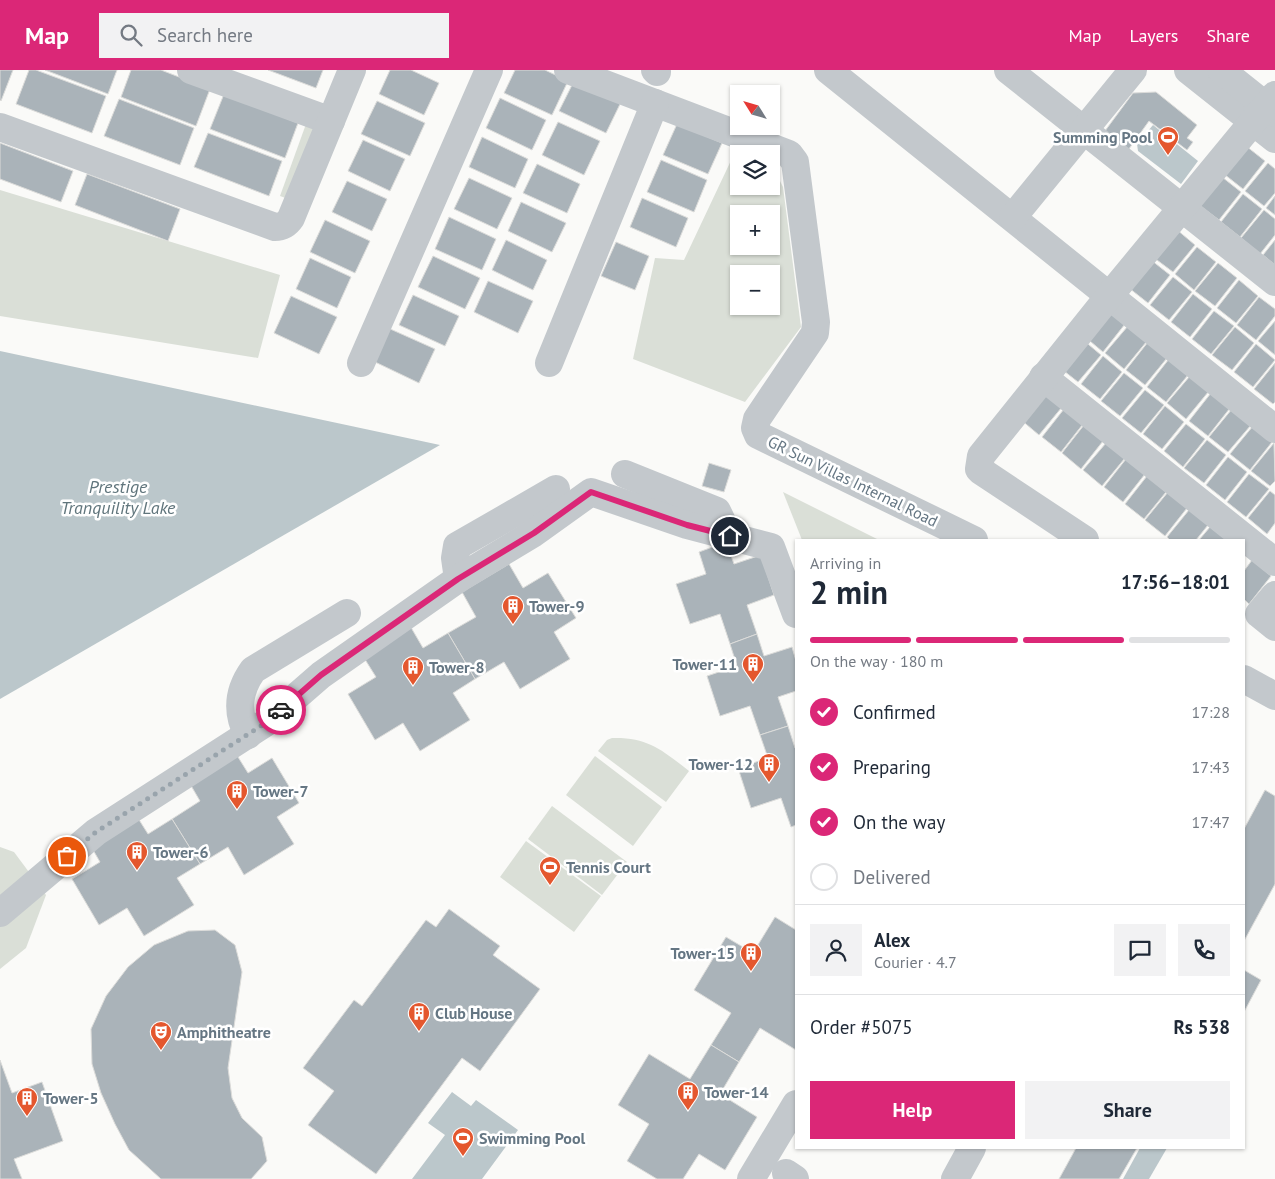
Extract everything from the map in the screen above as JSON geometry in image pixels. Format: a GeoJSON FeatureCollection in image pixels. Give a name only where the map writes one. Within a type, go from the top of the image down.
{"type":"FeatureCollection","features":[{"type":"Feature","properties":{"kind":"street"},"geometry":{"type":"LineString","coordinates":[[191,70],[331,121]]}},
{"type":"Feature","properties":{"kind":"street"},"geometry":{"type":"LineString","coordinates":[[0,127],[275,227],[280,227],[291,218],[352,70]]}},
{"type":"Feature","properties":{"kind":"street"},"geometry":{"type":"LineString","coordinates":[[361,363],[489,70]]}},
{"type":"Feature","properties":{"kind":"street","name":"GR Sun Villas Internal Road"},"geometry":{"type":"LineString","coordinates":[[568,70],[789,154],[795,162],[816,322],[815,333],[757,420],[755,428],[758,435],[972,539]]}},
{"type":"Feature","properties":{"kind":"street"},"geometry":{"type":"LineString","coordinates":[[828,70],[1275,429]]}},
{"type":"Feature","properties":{"kind":"street"},"geometry":{"type":"LineString","coordinates":[[1008,70],[1275,282]]}},
{"type":"Feature","properties":{"kind":"street"},"geometry":{"type":"LineString","coordinates":[[1013,217],[1133,70]]}},
{"type":"Feature","properties":{"kind":"street"},"geometry":{"type":"LineString","coordinates":[[1188,70],[1267,109]]}},
{"type":"Feature","properties":{"kind":"street"},"geometry":{"type":"LineString","coordinates":[[1221,70],[1267,109],[1275,139]]}},
{"type":"Feature","properties":{"kind":"street"},"geometry":{"type":"LineString","coordinates":[[549,363],[655,103]]}},
{"type":"Feature","properties":{"kind":"street"},"geometry":{"type":"LineString","coordinates":[[1084,539],[979,469],[981,456],[1110,295],[1267,109]]}},
{"type":"Feature","properties":{"kind":"street"},"geometry":{"type":"LineString","coordinates":[[1042,378],[1275,562]]}},
{"type":"Feature","properties":{"kind":"street"},"geometry":{"type":"LineString","coordinates":[[625,474],[718,511],[730,536]]}},
{"type":"Feature","properties":{"kind":"street"},"geometry":{"type":"LineString","coordinates":[[458,579],[455,558],[457,546],[556,489]]}},
{"type":"Feature","properties":{"kind":"street"},"geometry":{"type":"LineString","coordinates":[[0,913],[96,832],[267,722],[321,675],[458,579],[534,533],[591,492],[687,525],[771,547],[795,611]]}},
{"type":"Feature","properties":{"kind":"street"},"geometry":{"type":"LineString","coordinates":[[248,735],[241,720],[239,704],[244,686],[254,670],[347,614]]}},
{"type":"Feature","properties":{"kind":"street"},"geometry":{"type":"LineString","coordinates":[[1245,680],[1275,696]]}},
{"type":"Feature","properties":{"kind":"street"},"geometry":{"type":"LineString","coordinates":[[754,1178],[795,1106]]}},
{"type":"Feature","properties":{"kind":"street"},"geometry":{"type":"LineString","coordinates":[[955,1179],[968,1149]]}},
{"type":"Feature","properties":{"kind":"shaded area"},"geometry":{"type":"Polygon","coordinates":[[[306,124],[318,128],[291,200],[280,196],[306,124]]]}},
{"type":"Feature","properties":{"kind":"shaded area"},"geometry":{"type":"Polygon","coordinates":[[[730,163],[730,195],[780,195],[780,181],[783,187],[801,327],[745,402],[633,359],[655,258],[684,260],[730,163]]]}},
{"type":"Feature","properties":{"kind":"shaded area"},"geometry":{"type":"Polygon","coordinates":[[[0,190],[280,275],[258,358],[0,316],[0,190]]]}},
{"type":"Feature","properties":{"kind":"shaded area"},"geometry":{"type":"Polygon","coordinates":[[[783,492],[877,539],[802,539],[783,492]]]}},
{"type":"Feature","properties":{"kind":"shaded area"},"geometry":{"type":"Polygon","coordinates":[[[625,738],[645,742],[662,751],[689,771],[666,802],[598,751],[607,740],[625,738]]]}},
{"type":"Feature","properties":{"kind":"shaded area"},"geometry":{"type":"Polygon","coordinates":[[[595,756],[662,807],[633,846],[566,795],[595,756]]]}},
{"type":"Feature","properties":{"kind":"shaded area"},"geometry":{"type":"Polygon","coordinates":[[[552,806],[627,862],[602,895],[528,839],[552,806]]]}},
{"type":"Feature","properties":{"kind":"shaded area","name":"Tennis Court"},"geometry":{"type":"Polygon","coordinates":[[[526,841],[601,896],[574,932],[500,877],[526,841]]]}},
{"type":"Feature","properties":{"kind":"shaded area"},"geometry":{"type":"Polygon","coordinates":[[[0,847],[14,852],[46,895],[26,948],[0,969],[0,847]]]}},
{"type":"Feature","properties":{"kind":"water","name":"Summing Pool"},"geometry":{"type":"Polygon","coordinates":[[[1153,125],[1198,161],[1181,184],[1138,151],[1137,144],[1153,125]]]}},
{"type":"Feature","properties":{"kind":"water","name":"Prestige Tranquility Lake"},"geometry":{"type":"Polygon","coordinates":[[[0,351],[440,445],[0,699],[0,351]]]}},
{"type":"Feature","properties":{"kind":"water","name":"Swimming Pool"},"geometry":{"type":"Polygon","coordinates":[[[452,1092],[471,1106],[476,1100],[518,1130],[482,1179],[412,1179],[445,1135],[428,1123],[452,1092]]]}},
{"type":"Feature","properties":{"kind":"water"},"geometry":{"type":"Polygon","coordinates":[[[1139,1149],[1166,1149],[1149,1179],[1123,1179],[1139,1149]]]}},
{"type":"Feature","properties":{"kind":"building"},"geometry":{"type":"Polygon","coordinates":[[[0,70],[13,70],[1,101],[0,100],[0,70]]]}},
{"type":"Feature","properties":{"kind":"building"},"geometry":{"type":"Polygon","coordinates":[[[29,70],[36,70],[106,96],[92,133],[16,104],[29,70]]]}},
{"type":"Feature","properties":{"kind":"building"},"geometry":{"type":"Polygon","coordinates":[[[45,70],[117,70],[108,94],[45,70]]]}},
{"type":"Feature","properties":{"kind":"building"},"geometry":{"type":"Polygon","coordinates":[[[131,70],[161,70],[210,89],[196,126],[121,97],[131,70]]]}},
{"type":"Feature","properties":{"kind":"building"},"geometry":{"type":"Polygon","coordinates":[[[268,70],[323,70],[316,88],[268,70]]]}},
{"type":"Feature","properties":{"kind":"building"},"geometry":{"type":"Polygon","coordinates":[[[390,70],[411,70],[439,83],[424,115],[379,94],[390,70]]]}},
{"type":"Feature","properties":{"kind":"building"},"geometry":{"type":"Polygon","coordinates":[[[515,70],[545,70],[568,81],[552,115],[504,93],[515,70]]]}},
{"type":"Feature","properties":{"kind":"building"},"geometry":{"type":"Polygon","coordinates":[[[575,79],[622,100],[606,133],[559,111],[575,79]]]}},
{"type":"Feature","properties":{"kind":"building"},"geometry":{"type":"Polygon","coordinates":[[[1156,92],[1197,125],[1187,138],[1193,142],[1187,150],[1149,121],[1126,153],[1102,135],[1133,93],[1156,92]]]}},
{"type":"Feature","properties":{"kind":"building"},"geometry":{"type":"Polygon","coordinates":[[[224,94],[298,123],[285,158],[210,129],[224,94]]]}},
{"type":"Feature","properties":{"kind":"building"},"geometry":{"type":"Polygon","coordinates":[[[500,98],[546,120],[532,150],[486,128],[500,98]]]}},
{"type":"Feature","properties":{"kind":"building"},"geometry":{"type":"Polygon","coordinates":[[[119,99],[194,128],[180,165],[104,136],[119,99]]]}},
{"type":"Feature","properties":{"kind":"building"},"geometry":{"type":"Polygon","coordinates":[[[377,101],[425,123],[410,156],[361,134],[377,101]]]}},
{"type":"Feature","properties":{"kind":"building"},"geometry":{"type":"Polygon","coordinates":[[[558,122],[600,141],[584,175],[542,155],[558,122]]]}},
{"type":"Feature","properties":{"kind":"building"},"geometry":{"type":"Polygon","coordinates":[[[677,124],[722,143],[708,174],[663,155],[677,124]]]}},
{"type":"Feature","properties":{"kind":"building"},"geometry":{"type":"Polygon","coordinates":[[[208,133],[282,161],[269,196],[194,167],[208,133]]]}},
{"type":"Feature","properties":{"kind":"building"},"geometry":{"type":"Polygon","coordinates":[[[482,137],[528,159],[515,188],[469,167],[482,137]]]}},
{"type":"Feature","properties":{"kind":"building"},"geometry":{"type":"Polygon","coordinates":[[[363,140],[405,159],[390,191],[348,171],[363,140]]]}},
{"type":"Feature","properties":{"kind":"building"},"geometry":{"type":"Polygon","coordinates":[[[0,143],[73,171],[61,202],[0,179],[0,143]]]}},
{"type":"Feature","properties":{"kind":"building"},"geometry":{"type":"Polygon","coordinates":[[[1246,146],[1265,161],[1243,189],[1224,174],[1246,146]]]}},
{"type":"Feature","properties":{"kind":"building"},"geometry":{"type":"Polygon","coordinates":[[[661,160],[707,180],[694,212],[647,192],[661,160]]]}},
{"type":"Feature","properties":{"kind":"building"},"geometry":{"type":"Polygon","coordinates":[[[1268,163],[1275,169],[1275,193],[1264,206],[1245,191],[1268,163]]]}},
{"type":"Feature","properties":{"kind":"building"},"geometry":{"type":"Polygon","coordinates":[[[537,164],[580,184],[567,213],[523,193],[537,164]]]}},
{"type":"Feature","properties":{"kind":"building"},"geometry":{"type":"Polygon","coordinates":[[[87,174],[180,209],[168,241],[75,205],[87,174]]]}},
{"type":"Feature","properties":{"kind":"building"},"geometry":{"type":"Polygon","coordinates":[[[1222,177],[1241,192],[1219,220],[1199,205],[1222,177]]]}},
{"type":"Feature","properties":{"kind":"building"},"geometry":{"type":"Polygon","coordinates":[[[469,178],[512,198],[497,229],[454,209],[469,178]]]}},
{"type":"Feature","properties":{"kind":"building"},"geometry":{"type":"Polygon","coordinates":[[[347,181],[387,199],[372,231],[332,212],[347,181]]]}},
{"type":"Feature","properties":{"kind":"building"},"geometry":{"type":"Polygon","coordinates":[[[1243,194],[1262,209],[1240,237],[1221,222],[1243,194]]]}},
{"type":"Feature","properties":{"kind":"building"},"geometry":{"type":"Polygon","coordinates":[[[1275,196],[1275,215],[1266,208],[1275,196]]]}},
{"type":"Feature","properties":{"kind":"building"},"geometry":{"type":"Polygon","coordinates":[[[642,198],[688,218],[676,247],[630,227],[642,198]]]}},
{"type":"Feature","properties":{"kind":"building"},"geometry":{"type":"Polygon","coordinates":[[[521,202],[566,223],[552,252],[508,231],[521,202]]]}},
{"type":"Feature","properties":{"kind":"building"},"geometry":{"type":"Polygon","coordinates":[[[1264,210],[1275,219],[1275,235],[1260,254],[1241,238],[1264,210]]]}},
{"type":"Feature","properties":{"kind":"building"},"geometry":{"type":"Polygon","coordinates":[[[449,217],[496,239],[482,270],[435,249],[449,217]]]}},
{"type":"Feature","properties":{"kind":"building"},"geometry":{"type":"Polygon","coordinates":[[[325,220],[370,241],[355,273],[310,252],[325,220]]]}},
{"type":"Feature","properties":{"kind":"building"},"geometry":{"type":"Polygon","coordinates":[[[1176,229],[1195,245],[1173,272],[1153,257],[1176,229]]]}},
{"type":"Feature","properties":{"kind":"building"},"geometry":{"type":"Polygon","coordinates":[[[506,240],[547,260],[533,290],[492,270],[506,240]]]}},
{"type":"Feature","properties":{"kind":"building"},"geometry":{"type":"Polygon","coordinates":[[[1275,240],[1275,265],[1263,255],[1275,240]]]}},
{"type":"Feature","properties":{"kind":"building"},"geometry":{"type":"Polygon","coordinates":[[[616,242],[649,256],[635,290],[601,276],[616,242]]]}},
{"type":"Feature","properties":{"kind":"building"},"geometry":{"type":"Polygon","coordinates":[[[1197,247],[1216,262],[1194,290],[1175,274],[1197,247]]]}},
{"type":"Feature","properties":{"kind":"building"},"geometry":{"type":"Polygon","coordinates":[[[433,256],[480,278],[465,309],[418,287],[433,256]]]}},
{"type":"Feature","properties":{"kind":"building"},"geometry":{"type":"Polygon","coordinates":[[[310,258],[351,277],[337,308],[296,289],[310,258]]]}},
{"type":"Feature","properties":{"kind":"building"},"geometry":{"type":"Polygon","coordinates":[[[1151,260],[1170,275],[1148,303],[1129,288],[1151,260]]]}},
{"type":"Feature","properties":{"kind":"building"},"geometry":{"type":"Polygon","coordinates":[[[1218,263],[1237,278],[1215,306],[1195,291],[1218,263]]]}},
{"type":"Feature","properties":{"kind":"building"},"geometry":{"type":"Polygon","coordinates":[[[1173,277],[1192,292],[1169,320],[1150,305],[1173,277]]]}},
{"type":"Feature","properties":{"kind":"building"},"geometry":{"type":"Polygon","coordinates":[[[1239,280],[1258,296],[1236,323],[1217,308],[1239,280]]]}},
{"type":"Feature","properties":{"kind":"building"},"geometry":{"type":"Polygon","coordinates":[[[488,281],[533,301],[518,333],[474,312],[488,281]]]}},
{"type":"Feature","properties":{"kind":"building"},"geometry":{"type":"Polygon","coordinates":[[[1193,294],[1212,309],[1190,337],[1171,322],[1193,294]]]}},
{"type":"Feature","properties":{"kind":"building"},"geometry":{"type":"Polygon","coordinates":[[[413,295],[459,316],[445,346],[399,325],[413,295]]]}},
{"type":"Feature","properties":{"kind":"building"},"geometry":{"type":"Polygon","coordinates":[[[291,296],[337,317],[319,354],[274,333],[291,296]]]}},
{"type":"Feature","properties":{"kind":"building"},"geometry":{"type":"Polygon","coordinates":[[[1259,297],[1275,309],[1275,316],[1256,340],[1237,325],[1259,297]]]}},
{"type":"Feature","properties":{"kind":"building"},"geometry":{"type":"Polygon","coordinates":[[[1106,308],[1125,324],[1103,352],[1084,336],[1106,308]]]}},
{"type":"Feature","properties":{"kind":"building"},"geometry":{"type":"Polygon","coordinates":[[[1214,311],[1234,326],[1211,354],[1192,339],[1214,311]]]}},
{"type":"Feature","properties":{"kind":"building"},"geometry":{"type":"Polygon","coordinates":[[[1275,321],[1275,355],[1258,341],[1275,321]]]}},
{"type":"Feature","properties":{"kind":"building"},"geometry":{"type":"Polygon","coordinates":[[[1128,326],[1147,341],[1124,369],[1105,353],[1128,326]]]}},
{"type":"Feature","properties":{"kind":"building"},"geometry":{"type":"Polygon","coordinates":[[[1235,327],[1254,343],[1232,370],[1212,355],[1235,327]]]}},
{"type":"Feature","properties":{"kind":"building"},"geometry":{"type":"Polygon","coordinates":[[[388,328],[435,349],[419,383],[373,361],[388,328]]]}},
{"type":"Feature","properties":{"kind":"building"},"geometry":{"type":"Polygon","coordinates":[[[1082,339],[1101,355],[1078,382],[1059,367],[1082,339]]]}},
{"type":"Feature","properties":{"kind":"building"},"geometry":{"type":"Polygon","coordinates":[[[1148,342],[1167,358],[1145,385],[1126,370],[1148,342]]]}},
{"type":"Feature","properties":{"kind":"building"},"geometry":{"type":"Polygon","coordinates":[[[1256,344],[1275,360],[1253,387],[1234,372],[1256,344]]]}},
{"type":"Feature","properties":{"kind":"building"},"geometry":{"type":"Polygon","coordinates":[[[1103,356],[1122,372],[1100,399],[1081,384],[1103,356]]]}},
{"type":"Feature","properties":{"kind":"building"},"geometry":{"type":"Polygon","coordinates":[[[1169,359],[1188,375],[1166,402],[1147,387],[1169,359]]]}},
{"type":"Feature","properties":{"kind":"building"},"geometry":{"type":"Polygon","coordinates":[[[1275,363],[1275,402],[1273,404],[1254,389],[1275,363]]]}},
{"type":"Feature","properties":{"kind":"building"},"geometry":{"type":"Polygon","coordinates":[[[1124,373],[1143,388],[1120,416],[1101,401],[1124,373]]]}},
{"type":"Feature","properties":{"kind":"building"},"geometry":{"type":"Polygon","coordinates":[[[1190,376],[1209,391],[1186,419],[1167,403],[1190,376]]]}},
{"type":"Feature","properties":{"kind":"building"},"geometry":{"type":"Polygon","coordinates":[[[1145,390],[1164,405],[1141,433],[1122,418],[1145,390]]]}},
{"type":"Feature","properties":{"kind":"building"},"geometry":{"type":"Polygon","coordinates":[[[1042,392],[1062,407],[1039,435],[1020,419],[1042,392]]]}},
{"type":"Feature","properties":{"kind":"building"},"geometry":{"type":"Polygon","coordinates":[[[1211,393],[1230,408],[1208,436],[1189,421],[1211,393]]]}},
{"type":"Feature","properties":{"kind":"building"},"geometry":{"type":"Polygon","coordinates":[[[1165,406],[1184,422],[1162,449],[1143,434],[1165,406]]]}},
{"type":"Feature","properties":{"kind":"building"},"geometry":{"type":"Polygon","coordinates":[[[1064,409],[1083,424],[1061,452],[1042,437],[1064,409]]]}},
{"type":"Feature","properties":{"kind":"building"},"geometry":{"type":"Polygon","coordinates":[[[1232,409],[1251,425],[1228,452],[1209,437],[1232,409]]]}},
{"type":"Feature","properties":{"kind":"building"},"geometry":{"type":"Polygon","coordinates":[[[1186,424],[1205,439],[1183,467],[1164,451],[1186,424]]]}},
{"type":"Feature","properties":{"kind":"building"},"geometry":{"type":"Polygon","coordinates":[[[1084,425],[1103,441],[1081,469],[1062,453],[1084,425]]]}},
{"type":"Feature","properties":{"kind":"building"},"geometry":{"type":"Polygon","coordinates":[[[1253,426],[1272,442],[1250,470],[1230,454],[1253,426]]]}},
{"type":"Feature","properties":{"kind":"building"},"geometry":{"type":"Polygon","coordinates":[[[1207,440],[1226,455],[1204,483],[1184,468],[1207,440]]]}},
{"type":"Feature","properties":{"kind":"building"},"geometry":{"type":"Polygon","coordinates":[[[1106,443],[1125,458],[1102,486],[1083,470],[1106,443]]]}},
{"type":"Feature","properties":{"kind":"building"},"geometry":{"type":"Polygon","coordinates":[[[1274,443],[1275,481],[1270,486],[1251,471],[1274,443]]]}},
{"type":"Feature","properties":{"kind":"building"},"geometry":{"type":"Polygon","coordinates":[[[1228,457],[1247,472],[1225,500],[1206,485],[1228,457]]]}},
{"type":"Feature","properties":{"kind":"building"},"geometry":{"type":"Polygon","coordinates":[[[1126,459],[1145,474],[1123,502],[1104,487],[1126,459]]]}},
{"type":"Feature","properties":{"kind":"building"},"geometry":{"type":"Polygon","coordinates":[[[709,463],[731,470],[724,492],[702,486],[709,463]]]}},
{"type":"Feature","properties":{"kind":"building"},"geometry":{"type":"Polygon","coordinates":[[[1249,474],[1269,489],[1246,517],[1227,502],[1249,474]]]}},
{"type":"Feature","properties":{"kind":"building"},"geometry":{"type":"Polygon","coordinates":[[[1147,476],[1166,492],[1144,519],[1125,504],[1147,476]]]}},
{"type":"Feature","properties":{"kind":"building"},"geometry":{"type":"Polygon","coordinates":[[[1270,491],[1275,495],[1275,523],[1267,534],[1248,518],[1270,491]]]}},
{"type":"Feature","properties":{"kind":"building"},"geometry":{"type":"Polygon","coordinates":[[[1168,492],[1187,508],[1165,536],[1145,520],[1168,492]]]}},
{"type":"Feature","properties":{"kind":"building"},"geometry":{"type":"Polygon","coordinates":[[[1189,510],[1208,525],[1197,539],[1169,539],[1167,537],[1189,510]]]}},
{"type":"Feature","properties":{"kind":"building"},"geometry":{"type":"Polygon","coordinates":[[[1210,527],[1226,539],[1200,539],[1210,527]]]}},
{"type":"Feature","properties":{"kind":"building"},"geometry":{"type":"Polygon","coordinates":[[[726,542],[734,564],[761,555],[774,595],[747,605],[757,634],[730,644],[720,614],[690,624],[676,584],[706,574],[699,552],[726,542]]]}},
{"type":"Feature","properties":{"kind":"building"},"geometry":{"type":"Polygon","coordinates":[[[1252,560],[1271,576],[1249,604],[1245,600],[1245,570],[1252,560]]]}},
{"type":"Feature","properties":{"kind":"building","name":"Tower-9"},"geometry":{"type":"Polygon","coordinates":[[[509,564],[523,588],[548,573],[576,618],[554,632],[570,659],[520,689],[504,662],[475,679],[448,633],[476,617],[462,592],[509,564]]]}},
{"type":"Feature","properties":{"kind":"building","name":"Tower-8"},"geometry":{"type":"Polygon","coordinates":[[[409,624],[423,648],[448,633],[475,679],[453,693],[470,720],[420,751],[403,723],[375,740],[348,694],[376,677],[361,653],[409,624]]]}},
{"type":"Feature","properties":{"kind":"building","name":"Tower-11"},"geometry":{"type":"Polygon","coordinates":[[[757,634],[764,656],[792,647],[795,658],[795,691],[778,697],[788,726],[760,735],[750,706],[720,716],[707,676],[737,666],[730,644],[757,634]]]}},
{"type":"Feature","properties":{"kind":"building","name":"Tower-12"},"geometry":{"type":"Polygon","coordinates":[[[788,726],[795,748],[795,825],[791,827],[781,798],[751,808],[738,768],[768,758],[760,735],[788,726]]]}},
{"type":"Feature","properties":{"kind":"building","name":"Tower-7"},"geometry":{"type":"Polygon","coordinates":[[[233,749],[248,773],[272,758],[299,803],[277,817],[294,844],[244,875],[228,847],[200,864],[172,819],[200,801],[186,777],[233,749]]]}},
{"type":"Feature","properties":{"kind":"building"},"geometry":{"type":"Polygon","coordinates":[[[1265,790],[1275,796],[1275,884],[1245,939],[1245,827],[1265,790]]]}},
{"type":"Feature","properties":{"kind":"building","name":"Tower-6"},"geometry":{"type":"Polygon","coordinates":[[[136,815],[148,834],[172,819],[200,864],[177,878],[194,905],[144,936],[127,908],[99,925],[72,879],[100,862],[89,843],[136,815]]]}},
{"type":"Feature","properties":{"kind":"building","name":"Club House"},"geometry":{"type":"Polygon","coordinates":[[[449,909],[500,946],[493,955],[540,989],[480,1071],[462,1058],[376,1174],[308,1125],[334,1091],[303,1068],[354,1000],[362,1006],[426,920],[436,927],[449,909]]]}},
{"type":"Feature","properties":{"kind":"building","name":"Tower-15"},"geometry":{"type":"Polygon","coordinates":[[[775,917],[795,929],[795,1049],[760,1028],[739,1062],[711,1045],[731,1013],[694,990],[726,937],[753,953],[775,917]]]}},
{"type":"Feature","properties":{"kind":"building","name":"Amphitheatre"},"geometry":{"type":"Polygon","coordinates":[[[215,930],[235,945],[242,972],[228,1068],[232,1098],[242,1118],[262,1137],[267,1161],[251,1179],[161,1179],[129,1150],[115,1124],[101,1093],[92,1064],[91,1029],[106,996],[128,967],[154,945],[188,931],[215,930]]]}},
{"type":"Feature","properties":{"kind":"building"},"geometry":{"type":"Polygon","coordinates":[[[1245,971],[1261,980],[1245,1010],[1245,971]]]}},
{"type":"Feature","properties":{"kind":"building","name":"Tower-14"},"geometry":{"type":"Polygon","coordinates":[[[711,1045],[739,1062],[720,1094],[757,1117],[725,1170],[699,1154],[683,1179],[657,1179],[627,1161],[649,1124],[618,1105],[649,1054],[690,1079],[711,1045]]]}},
{"type":"Feature","properties":{"kind":"building","name":"Tower-5"},"geometry":{"type":"Polygon","coordinates":[[[0,1060],[12,1093],[42,1082],[63,1141],[14,1159],[22,1179],[0,1179],[0,1060]]]}},
{"type":"Feature","properties":{"kind":"building"},"geometry":{"type":"Polygon","coordinates":[[[1075,1149],[1136,1149],[1119,1179],[1059,1179],[1075,1149]]]}},
{"type":"Feature","properties":{"kind":"way so far"},"geometry":{"type":"LineString","coordinates":[[67,856],[96,832],[267,722],[281,710]]}},
{"type":"Feature","properties":{"kind":"place","name":"Summing Pool"},"geometry":{"type":"Point","coordinates":[1168,156]}},
{"type":"Feature","properties":{"kind":"place","name":"Tower-9"},"geometry":{"type":"Point","coordinates":[513,625]}},
{"type":"Feature","properties":{"kind":"place","name":"Tower-11"},"geometry":{"type":"Point","coordinates":[753,683]}},
{"type":"Feature","properties":{"kind":"place","name":"Tower-8"},"geometry":{"type":"Point","coordinates":[413,686]}},
{"type":"Feature","properties":{"kind":"place","name":"Tower-12"},"geometry":{"type":"Point","coordinates":[769,783]}},
{"type":"Feature","properties":{"kind":"place","name":"Tower-7"},"geometry":{"type":"Point","coordinates":[237,810]}},
{"type":"Feature","properties":{"kind":"place","name":"Tower-6"},"geometry":{"type":"Point","coordinates":[137,871]}},
{"type":"Feature","properties":{"kind":"place","name":"Tennis Court"},"geometry":{"type":"Point","coordinates":[550,886]}},
{"type":"Feature","properties":{"kind":"place","name":"Tower-15"},"geometry":{"type":"Point","coordinates":[751,972]}},
{"type":"Feature","properties":{"kind":"place","name":"Club House"},"geometry":{"type":"Point","coordinates":[419,1032]}},
{"type":"Feature","properties":{"kind":"place","name":"Amphitheatre"},"geometry":{"type":"Point","coordinates":[161,1051]}},
{"type":"Feature","properties":{"kind":"place","name":"Tower-14"},"geometry":{"type":"Point","coordinates":[688,1111]}},
{"type":"Feature","properties":{"kind":"place","name":"Tower-5"},"geometry":{"type":"Point","coordinates":[27,1117]}},
{"type":"Feature","properties":{"kind":"place","name":"Swimming Pool"},"geometry":{"type":"Point","coordinates":[463,1157]}},
{"type":"Feature","properties":{"kind":"route"},"geometry":{"type":"LineString","coordinates":[[281,710],[321,675],[458,579],[534,533],[591,492],[687,525],[730,536]]}}]}
